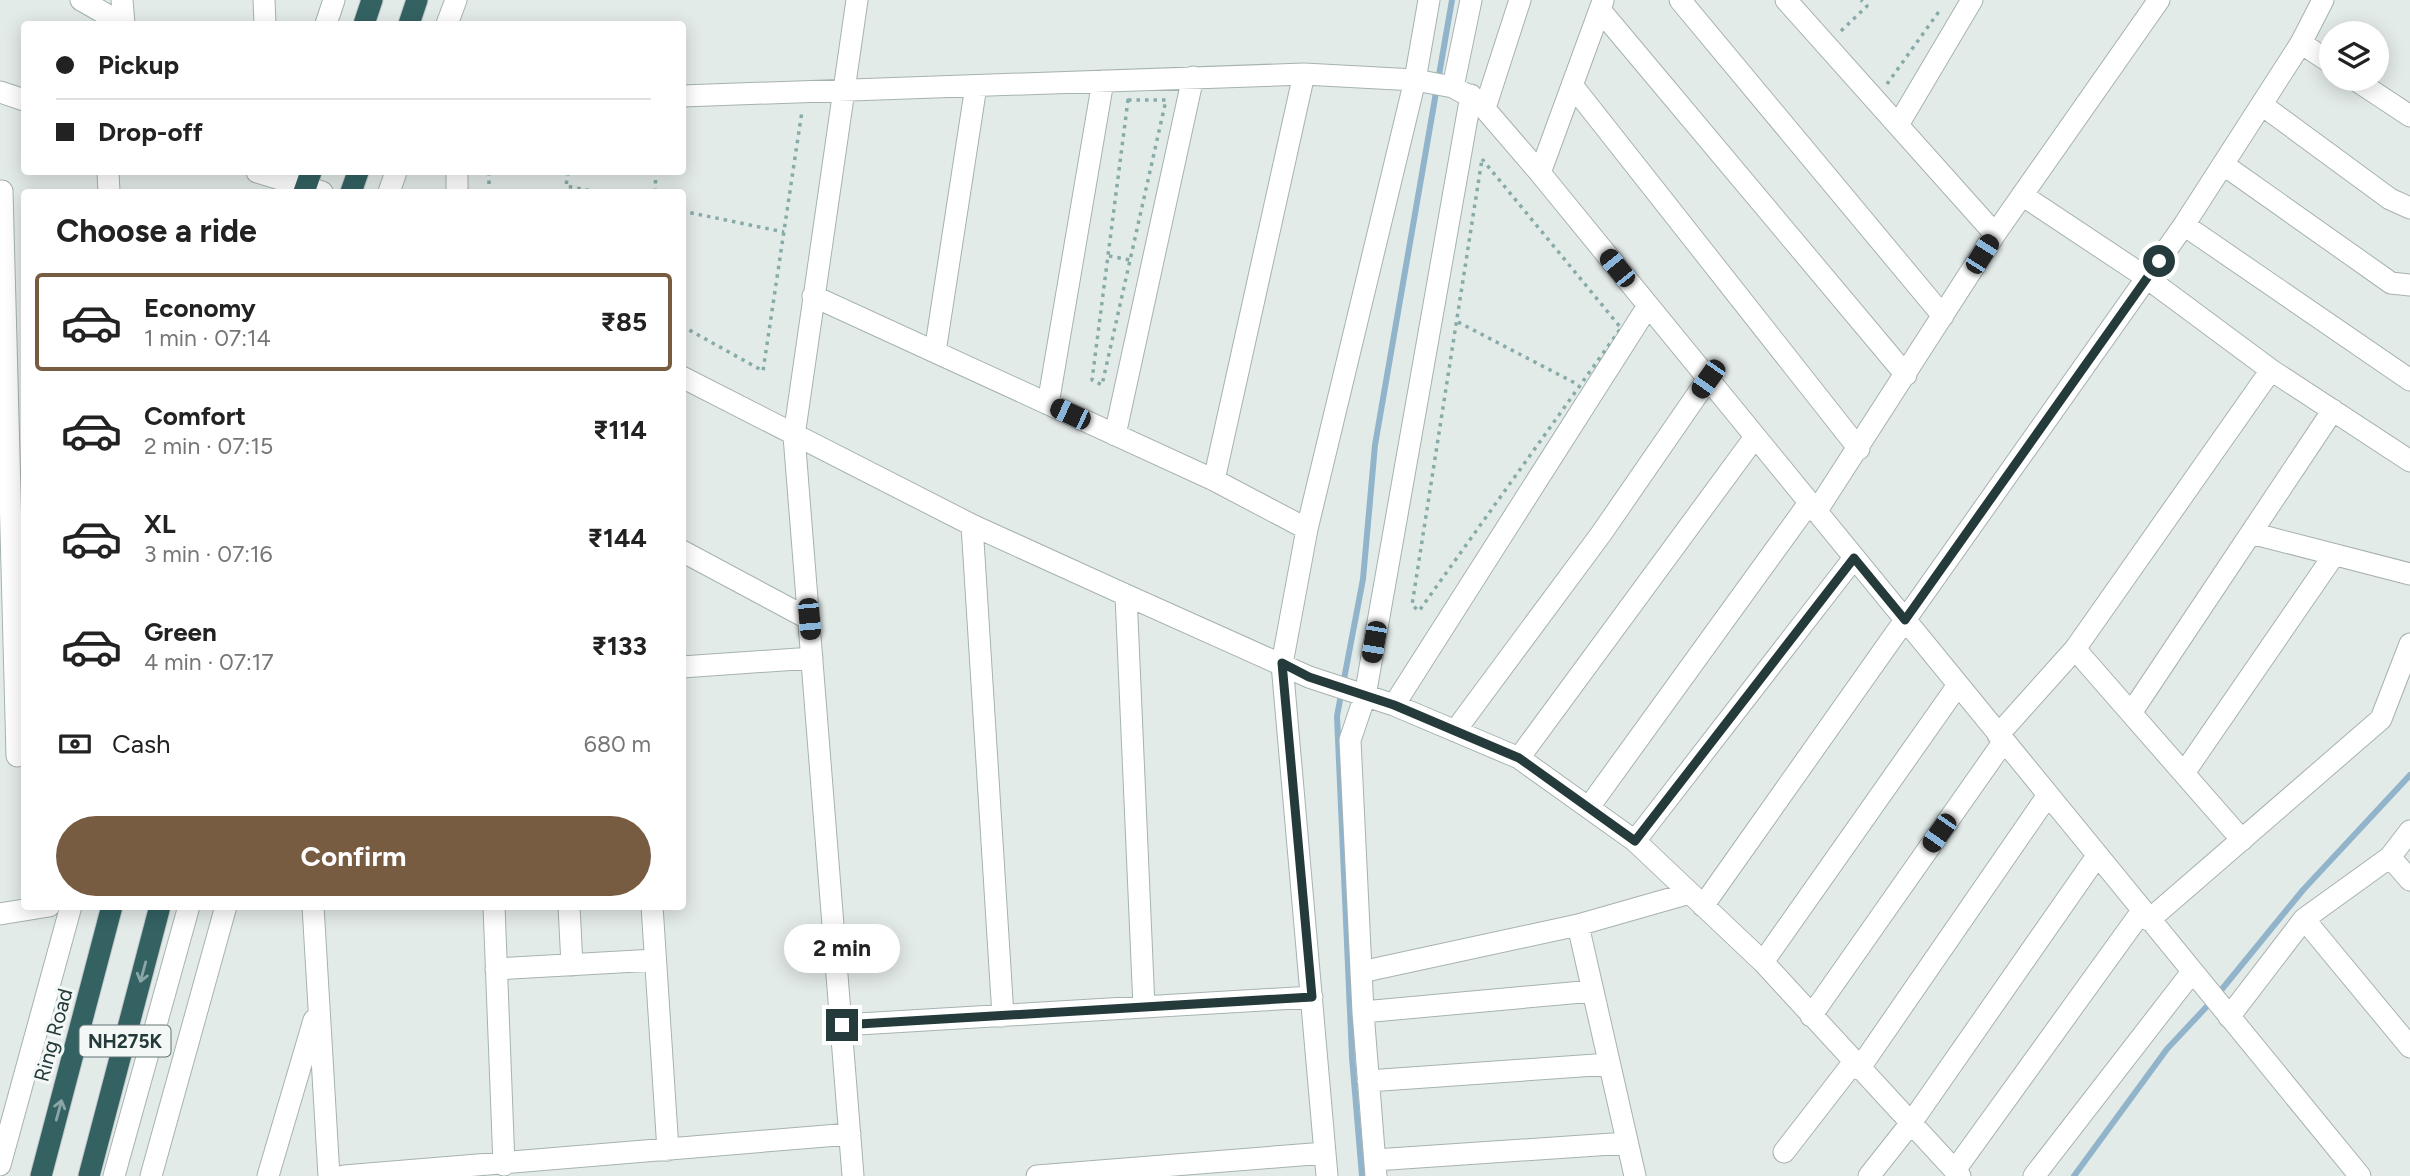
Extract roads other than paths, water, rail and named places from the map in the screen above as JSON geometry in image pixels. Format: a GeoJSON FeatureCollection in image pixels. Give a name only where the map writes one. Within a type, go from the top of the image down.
{"type":"FeatureCollection","features":[{"type":"Feature","properties":{"kind":"highway"},"geometry":{"type":"LineString","coordinates":[[365,21],[372,0]]}},
{"type":"Feature","properties":{"kind":"highway"},"geometry":{"type":"LineString","coordinates":[[410,21],[417,0]]}},
{"type":"Feature","properties":{"kind":"highway","name":"Ring Road"},"geometry":{"type":"LineString","coordinates":[[41,1176],[111,910]]}},
{"type":"Feature","properties":{"kind":"highway","name":"NH275K"},"geometry":{"type":"LineString","coordinates":[[89,1176],[159,910]]}},
{"type":"Feature","properties":{"kind":"street"},"geometry":{"type":"LineString","coordinates":[[122,0],[123,21]]}},
{"type":"Feature","properties":{"kind":"street"},"geometry":{"type":"LineString","coordinates":[[264,0],[265,21]]}},
{"type":"Feature","properties":{"kind":"street"},"geometry":{"type":"LineString","coordinates":[[327,21],[334,0]]}},
{"type":"Feature","properties":{"kind":"street"},"geometry":{"type":"LineString","coordinates":[[448,21],[456,0]]}},
{"type":"Feature","properties":{"kind":"street"},"geometry":{"type":"LineString","coordinates":[[853,1176],[794,436],[857,0]]}},
{"type":"Feature","properties":{"kind":"street"},"geometry":{"type":"LineString","coordinates":[[1429,0],[1450,90],[1540,173],[2146,915],[2352,1173]]}},
{"type":"Feature","properties":{"kind":"street"},"geometry":{"type":"LineString","coordinates":[[1471,0],[1450,90],[1350,740],[1363,1012],[1375,1168],[1627,1143]]}},
{"type":"Feature","properties":{"kind":"street"},"geometry":{"type":"LineString","coordinates":[[1327,1176],[1282,663],[1307,529],[1450,90],[1520,0]]}},
{"type":"Feature","properties":{"kind":"street"},"geometry":{"type":"LineString","coordinates":[[1680,0],[1943,316]]}},
{"type":"Feature","properties":{"kind":"street"},"geometry":{"type":"LineString","coordinates":[[1786,0],[1995,234]]}},
{"type":"Feature","properties":{"kind":"street"},"geometry":{"type":"LineString","coordinates":[[1898,125],[1972,0]]}},
{"type":"Feature","properties":{"kind":"street"},"geometry":{"type":"LineString","coordinates":[[1589,807],[1859,449],[1995,234],[2159,0]]}},
{"type":"Feature","properties":{"kind":"street"},"geometry":{"type":"LineString","coordinates":[[1361,972],[1697,900],[1905,620],[2184,225],[2301,43],[2323,0]]}},
{"type":"Feature","properties":{"kind":"street"},"geometry":{"type":"LineString","coordinates":[[84,1],[118,21]]}},
{"type":"Feature","properties":{"kind":"street"},"geometry":{"type":"LineString","coordinates":[[1540,173],[1601,5]]}},
{"type":"Feature","properties":{"kind":"street"},"geometry":{"type":"LineString","coordinates":[[1601,5],[1906,375]]}},
{"type":"Feature","properties":{"kind":"street"},"geometry":{"type":"LineString","coordinates":[[2301,43],[2319,55]]}},
{"type":"Feature","properties":{"kind":"street"},"geometry":{"type":"LineString","coordinates":[[686,96],[1304,74],[1450,90]]}},
{"type":"Feature","properties":{"kind":"street"},"geometry":{"type":"LineString","coordinates":[[1214,480],[1304,74]]}},
{"type":"Feature","properties":{"kind":"street"},"geometry":{"type":"LineString","coordinates":[[1115,435],[1193,77]]}},
{"type":"Feature","properties":{"kind":"street"},"geometry":{"type":"LineString","coordinates":[[1048,404],[1103,81]]}},
{"type":"Feature","properties":{"kind":"street"},"geometry":{"type":"LineString","coordinates":[[1572,85],[1859,449]]}},
{"type":"Feature","properties":{"kind":"street"},"geometry":{"type":"LineString","coordinates":[[935,352],[976,86]]}},
{"type":"Feature","properties":{"kind":"street"},"geometry":{"type":"LineString","coordinates":[[2372,91],[2410,116]]}},
{"type":"Feature","properties":{"kind":"street"},"geometry":{"type":"LineString","coordinates":[[0,92],[21,99]]}},
{"type":"Feature","properties":{"kind":"street"},"geometry":{"type":"LineString","coordinates":[[2262,105],[2390,199],[2410,208]]}},
{"type":"Feature","properties":{"kind":"street"},"geometry":{"type":"LineString","coordinates":[[2224,165],[2391,283],[2410,285]]}},
{"type":"Feature","properties":{"kind":"street"},"geometry":{"type":"LineString","coordinates":[[271,177],[311,186]]}},
{"type":"Feature","properties":{"kind":"street"},"geometry":{"type":"LineString","coordinates":[[2,191],[7,631],[14,757]]}},
{"type":"Feature","properties":{"kind":"street"},"geometry":{"type":"LineString","coordinates":[[2022,195],[2147,278],[2271,370],[2410,461]]}},
{"type":"Feature","properties":{"kind":"street"},"geometry":{"type":"LineString","coordinates":[[2184,225],[2410,380]]}},
{"type":"Feature","properties":{"kind":"street"},"geometry":{"type":"LineString","coordinates":[[813,296],[1214,480],[1307,529]]}},
{"type":"Feature","properties":{"kind":"street"},"geometry":{"type":"LineString","coordinates":[[1394,705],[1648,306]]}},
{"type":"Feature","properties":{"kind":"street"},"geometry":{"type":"LineString","coordinates":[[1811,1016],[2001,738],[2075,649],[2271,370]]}},
{"type":"Feature","properties":{"kind":"street"},"geometry":{"type":"LineString","coordinates":[[686,379],[972,525],[1309,677],[1394,705],[1519,758],[1635,841],[1763,962],[1856,1066],[1958,1173],[2146,915],[2242,840],[2381,719],[2410,644]]}},
{"type":"Feature","properties":{"kind":"street"},"geometry":{"type":"LineString","coordinates":[[1455,731],[1601,534],[1708,379]]}},
{"type":"Feature","properties":{"kind":"street"},"geometry":{"type":"LineString","coordinates":[[2131,713],[2333,411]]}},
{"type":"Feature","properties":{"kind":"street"},"geometry":{"type":"LineString","coordinates":[[1519,758],[1755,437]]}},
{"type":"Feature","properties":{"kind":"street"},"geometry":{"type":"LineString","coordinates":[[972,525],[1003,1016]]}},
{"type":"Feature","properties":{"kind":"street"},"geometry":{"type":"LineString","coordinates":[[2251,533],[2410,574]]}},
{"type":"Feature","properties":{"kind":"street"},"geometry":{"type":"LineString","coordinates":[[686,553],[809,619]]}},
{"type":"Feature","properties":{"kind":"street"},"geometry":{"type":"LineString","coordinates":[[2184,773],[2334,555]]}},
{"type":"Feature","properties":{"kind":"street"},"geometry":{"type":"LineString","coordinates":[[1635,841],[1854,558]]}},
{"type":"Feature","properties":{"kind":"street"},"geometry":{"type":"LineString","coordinates":[[1126,595],[1144,1007]]}},
{"type":"Feature","properties":{"kind":"street"},"geometry":{"type":"LineString","coordinates":[[2075,649],[2242,840]]}},
{"type":"Feature","properties":{"kind":"street"},"geometry":{"type":"LineString","coordinates":[[686,667],[812,658]]}},
{"type":"Feature","properties":{"kind":"street"},"geometry":{"type":"LineString","coordinates":[[1763,962],[1958,685]]}},
{"type":"Feature","properties":{"kind":"street"},"geometry":{"type":"LineString","coordinates":[[1784,1152],[1856,1066],[2048,796]]}},
{"type":"Feature","properties":{"kind":"street"},"geometry":{"type":"LineString","coordinates":[[2226,1014],[2304,919],[2390,857],[2410,831]]}},
{"type":"Feature","properties":{"kind":"street"},"geometry":{"type":"LineString","coordinates":[[1868,1176],[1910,1124],[2097,856]]}},
{"type":"Feature","properties":{"kind":"street"},"geometry":{"type":"LineString","coordinates":[[2390,857],[2410,880]]}},
{"type":"Feature","properties":{"kind":"street"},"geometry":{"type":"LineString","coordinates":[[0,914],[24,910]]}},
{"type":"Feature","properties":{"kind":"street"},"geometry":{"type":"LineString","coordinates":[[1,1153],[70,910]]}},
{"type":"Feature","properties":{"kind":"street"},"geometry":{"type":"LineString","coordinates":[[114,1176],[188,910]]}},
{"type":"Feature","properties":{"kind":"street"},"geometry":{"type":"LineString","coordinates":[[152,1176],[225,910]]}},
{"type":"Feature","properties":{"kind":"street"},"geometry":{"type":"LineString","coordinates":[[313,910],[329,1176]]}},
{"type":"Feature","properties":{"kind":"street"},"geometry":{"type":"LineString","coordinates":[[494,910],[504,1164]]}},
{"type":"Feature","properties":{"kind":"street"},"geometry":{"type":"LineString","coordinates":[[569,910],[572,965]]}},
{"type":"Feature","properties":{"kind":"street"},"geometry":{"type":"LineString","coordinates":[[652,910],[668,1150]]}},
{"type":"Feature","properties":{"kind":"street"},"geometry":{"type":"LineString","coordinates":[[2304,919],[2410,1047]]}},
{"type":"Feature","properties":{"kind":"street"},"geometry":{"type":"LineString","coordinates":[[1578,925],[1635,1176]]}},
{"type":"Feature","properties":{"kind":"street"},"geometry":{"type":"LineString","coordinates":[[496,970],[655,960]]}},
{"type":"Feature","properties":{"kind":"street"},"geometry":{"type":"LineString","coordinates":[[2034,1176],[2195,976]]}},
{"type":"Feature","properties":{"kind":"street"},"geometry":{"type":"LineString","coordinates":[[1363,1012],[1593,991]]}},
{"type":"Feature","properties":{"kind":"street"},"geometry":{"type":"LineString","coordinates":[[842,1025],[1312,997]]}},
{"type":"Feature","properties":{"kind":"street"},"geometry":{"type":"LineString","coordinates":[[268,1176],[319,1005]]}},
{"type":"Feature","properties":{"kind":"street"},"geometry":{"type":"LineString","coordinates":[[1368,1082],[1609,1064]]}},
{"type":"Feature","properties":{"kind":"street"},"geometry":{"type":"LineString","coordinates":[[344,1176],[850,1134]]}},
{"type":"Feature","properties":{"kind":"street"},"geometry":{"type":"LineString","coordinates":[[1037,1176],[1325,1153]]}},
{"type":"Feature","properties":{"kind":"waterway"},"geometry":{"type":"LineString","coordinates":[[1362,1176],[1352,1057],[1337,716],[1363,579],[1375,445],[1452,0]]}},
{"type":"Feature","properties":{"kind":"waterway"},"geometry":{"type":"LineString","coordinates":[[2218,994],[2303,890],[2410,775]]}},
{"type":"Feature","properties":{"kind":"waterway"},"geometry":{"type":"LineString","coordinates":[[2074,1176],[2167,1049],[2211,1002]]}}]}
